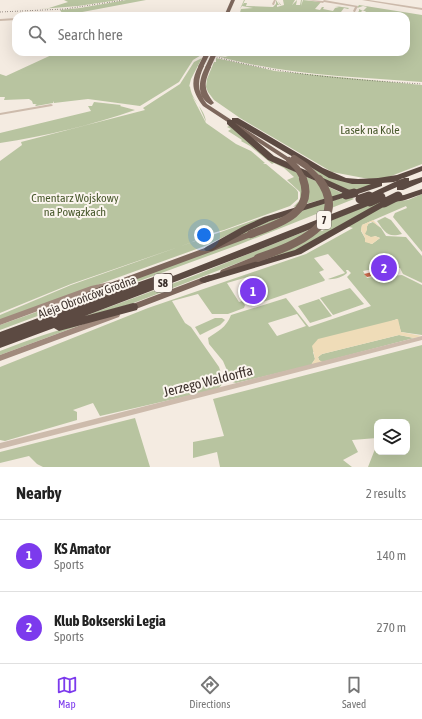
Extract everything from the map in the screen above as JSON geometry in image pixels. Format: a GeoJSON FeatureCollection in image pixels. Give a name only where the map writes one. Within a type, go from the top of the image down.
{"type":"FeatureCollection","features":[{"type":"Feature","properties":{"kind":"highway"},"geometry":{"type":"LineString","coordinates":[[232,121],[261,133],[334,177],[350,181],[366,182],[397,177]]}},
{"type":"Feature","properties":{"kind":"highway"},"geometry":{"type":"LineString","coordinates":[[232,121],[257,147],[271,158],[344,192],[368,198],[386,199],[406,197],[422,191]]}},
{"type":"Feature","properties":{"kind":"highway"},"geometry":{"type":"LineString","coordinates":[[209,249],[243,230],[266,220],[308,205],[360,197],[397,177],[422,168]]}},
{"type":"Feature","properties":{"kind":"highway","name":"Aleja Obrońców Grodna"},"geometry":{"type":"LineString","coordinates":[[18,329],[237,249],[360,197],[422,174]]}},
{"type":"Feature","properties":{"kind":"highway","name":"Aleja Obrońców Grodna"},"geometry":{"type":"LineString","coordinates":[[2,340],[252,249],[360,197],[382,200],[422,180]]}},
{"type":"Feature","properties":{"kind":"highway"},"geometry":{"type":"LineString","coordinates":[[204,280],[298,252],[382,200],[398,196],[422,186]]}},
{"type":"Feature","properties":{"kind":"highway","name":"7"},"geometry":{"type":"LineString","coordinates":[[18,329],[118,283]]}},
{"type":"Feature","properties":{"kind":"highway","name":"7"},"geometry":{"type":"LineString","coordinates":[[2,340],[133,307]]}},
{"type":"Feature","properties":{"kind":"highway"},"geometry":{"type":"LineString","coordinates":[[2,340],[18,329]]}},
{"type":"Feature","properties":{"kind":"main road"},"geometry":{"type":"LineString","coordinates":[[228,12],[233,0]]}},
{"type":"Feature","properties":{"kind":"main road"},"geometry":{"type":"LineString","coordinates":[[233,12],[238,0]]}},
{"type":"Feature","properties":{"kind":"main road","name":"7"},"geometry":{"type":"LineString","coordinates":[[205,66],[207,56]]}},
{"type":"Feature","properties":{"kind":"main road","name":"7"},"geometry":{"type":"LineString","coordinates":[[133,307],[303,240],[317,229],[326,215],[329,200],[324,185],[314,171],[291,159],[232,121],[208,108],[196,94],[195,83],[212,56]]}},
{"type":"Feature","properties":{"kind":"main road","name":"7"},"geometry":{"type":"LineString","coordinates":[[209,249],[284,221],[301,207],[307,189],[299,169],[291,159]]}},
{"type":"Feature","properties":{"kind":"main road","name":"Aleja Obrońców Grodna"},"geometry":{"type":"LineString","coordinates":[[0,322],[94,288],[118,283],[209,249]]}},
{"type":"Feature","properties":{"kind":"main road"},"geometry":{"type":"LineString","coordinates":[[0,358],[72,332],[133,307]]}},
{"type":"Feature","properties":{"kind":"street"},"geometry":{"type":"LineString","coordinates":[[273,4],[275,0]]}},
{"type":"Feature","properties":{"kind":"street"},"geometry":{"type":"LineString","coordinates":[[309,0],[357,6],[354,11]]}},
{"type":"Feature","properties":{"kind":"street"},"geometry":{"type":"LineString","coordinates":[[363,0],[422,9]]}},
{"type":"Feature","properties":{"kind":"street"},"geometry":{"type":"LineString","coordinates":[[318,8],[324,1]]}},
{"type":"Feature","properties":{"kind":"street"},"geometry":{"type":"LineString","coordinates":[[0,20],[12,19]]}},
{"type":"Feature","properties":{"kind":"street"},"geometry":{"type":"LineString","coordinates":[[0,114],[51,105]]}},
{"type":"Feature","properties":{"kind":"street","name":"Jerzego Waldorffa"},"geometry":{"type":"LineString","coordinates":[[0,446],[102,418],[238,386],[422,338]]}},
{"type":"Feature","properties":{"kind":"green space"},"geometry":{"type":"Polygon","coordinates":[[[64,0],[119,0],[78,6],[40,9],[49,8],[68,2],[64,0]]]}},
{"type":"Feature","properties":{"kind":"green space"},"geometry":{"type":"Polygon","coordinates":[[[126,0],[146,0],[82,12],[61,12],[60,10],[126,0]]]}},
{"type":"Feature","properties":{"kind":"green space"},"geometry":{"type":"Polygon","coordinates":[[[276,0],[279,5],[277,5],[277,7],[284,5],[283,0],[295,0],[292,5],[297,0],[296,5],[300,5],[302,0],[301,6],[303,0],[321,2],[315,9],[320,10],[324,7],[323,9],[333,11],[335,8],[339,7],[335,6],[349,8],[344,8],[341,12],[240,12],[241,9],[253,8],[242,6],[244,3],[247,3],[246,6],[273,7],[276,4],[276,0]]]}},
{"type":"Feature","properties":{"kind":"green space"},"geometry":{"type":"Polygon","coordinates":[[[359,5],[403,12],[365,12],[366,11],[363,11],[367,7],[363,6],[357,8],[359,5]]]}},
{"type":"Feature","properties":{"kind":"green space"},"geometry":{"type":"Polygon","coordinates":[[[410,13],[422,15],[422,82],[345,77],[293,71],[217,56],[228,57],[225,56],[410,56],[410,13]]]}},
{"type":"Feature","properties":{"kind":"green space"},"geometry":{"type":"Polygon","coordinates":[[[49,56],[200,56],[193,60],[179,82],[140,106],[88,99],[54,103],[53,101],[53,103],[36,106],[35,105],[37,104],[33,104],[29,99],[4,100],[5,97],[0,97],[0,74],[6,76],[49,56]]]}},
{"type":"Feature","properties":{"kind":"green space","name":"Cmentarz Wojskowy na Powązkach"},"geometry":{"type":"Polygon","coordinates":[[[202,58],[191,79],[189,87],[190,86],[193,96],[198,105],[192,96],[206,123],[236,144],[251,151],[265,163],[263,164],[266,164],[296,189],[298,192],[298,199],[290,206],[209,234],[190,243],[71,284],[0,313],[0,161],[22,145],[21,142],[145,110],[143,108],[180,84],[194,62],[202,58]]]}},
{"type":"Feature","properties":{"kind":"green space","name":"Lasek na Kole"},"geometry":{"type":"Polygon","coordinates":[[[216,58],[275,71],[422,85],[422,164],[386,178],[369,179],[332,172],[240,118],[214,100],[206,87],[207,79],[214,62],[216,62],[216,58]]]}},
{"type":"Feature","properties":{"kind":"green space"},"geometry":{"type":"Polygon","coordinates":[[[94,102],[121,105],[120,106],[135,110],[69,130],[0,143],[0,133],[91,111],[88,106],[92,106],[94,102]]]}},
{"type":"Feature","properties":{"kind":"green space","name":"Cmentarz Wojskowy na Powązkach"},"geometry":{"type":"Polygon","coordinates":[[[199,107],[205,117],[206,122],[199,107]]]}},
{"type":"Feature","properties":{"kind":"green space"},"geometry":{"type":"Polygon","coordinates":[[[228,125],[287,168],[344,194],[293,207],[300,200],[300,192],[287,180],[294,177],[284,168],[274,163],[272,164],[250,146],[241,141],[242,140],[228,131],[231,129],[227,127],[229,126],[228,125]]]}},
{"type":"Feature","properties":{"kind":"green space"},"geometry":{"type":"Polygon","coordinates":[[[312,168],[329,176],[378,183],[350,192],[324,180],[312,168]]]}},
{"type":"Feature","properties":{"kind":"green space"},"geometry":{"type":"Polygon","coordinates":[[[422,194],[422,252],[393,217],[395,213],[407,208],[406,206],[362,225],[361,231],[365,241],[372,244],[380,238],[375,236],[372,238],[364,234],[368,224],[373,222],[381,228],[386,236],[406,237],[422,256],[422,283],[403,274],[400,268],[388,268],[381,258],[373,259],[378,268],[363,271],[367,278],[390,274],[392,276],[402,275],[422,285],[422,335],[401,332],[397,319],[313,352],[315,359],[311,365],[236,383],[232,382],[223,361],[209,344],[208,338],[224,326],[231,315],[286,298],[309,327],[371,306],[347,277],[351,273],[348,270],[346,270],[347,273],[341,277],[328,279],[345,273],[328,254],[314,258],[324,270],[319,272],[325,280],[324,281],[251,306],[246,300],[251,302],[266,297],[251,276],[227,283],[239,302],[242,301],[245,305],[244,308],[228,314],[212,314],[198,294],[172,301],[185,323],[191,327],[219,367],[224,382],[218,389],[100,416],[93,403],[73,410],[77,412],[77,420],[5,441],[0,440],[0,367],[148,308],[306,254],[353,228],[346,226],[389,202],[408,200],[422,194]],[[297,314],[268,323],[277,336],[306,326],[297,314]]]}},
{"type":"Feature","properties":{"kind":"green space"},"geometry":{"type":"Polygon","coordinates":[[[349,196],[354,199],[238,245],[82,302],[288,213],[349,196]]]}},
{"type":"Feature","properties":{"kind":"green space"},"geometry":{"type":"Polygon","coordinates":[[[375,202],[380,203],[294,251],[273,258],[256,256],[131,304],[77,319],[193,276],[316,227],[322,231],[327,228],[323,224],[375,202]]]}},
{"type":"Feature","properties":{"kind":"green space"},"geometry":{"type":"Polygon","coordinates":[[[269,215],[205,246],[0,320],[0,315],[71,285],[269,215]]]}},
{"type":"Feature","properties":{"kind":"green space"},"geometry":{"type":"Polygon","coordinates":[[[385,217],[391,220],[402,234],[390,235],[384,231],[377,221],[385,217]]]}},
{"type":"Feature","properties":{"kind":"green space"},"geometry":{"type":"Polygon","coordinates":[[[350,288],[364,304],[333,315],[320,298],[350,288]]]}},
{"type":"Feature","properties":{"kind":"green space"},"geometry":{"type":"Polygon","coordinates":[[[84,295],[59,308],[0,330],[0,325],[84,295]]]}},
{"type":"Feature","properties":{"kind":"green space"},"geometry":{"type":"Polygon","coordinates":[[[319,299],[332,316],[310,323],[298,306],[319,299]]]}},
{"type":"Feature","properties":{"kind":"green space"},"geometry":{"type":"Polygon","coordinates":[[[215,318],[222,318],[225,320],[220,325],[200,335],[195,327],[215,318]]]}},
{"type":"Feature","properties":{"kind":"green space"},"geometry":{"type":"Polygon","coordinates":[[[86,323],[0,355],[0,351],[21,343],[86,323]]]}},
{"type":"Feature","properties":{"kind":"green space"},"geometry":{"type":"Polygon","coordinates":[[[399,335],[414,338],[322,362],[318,357],[322,354],[399,335]]]}},
{"type":"Feature","properties":{"kind":"green space"},"geometry":{"type":"Polygon","coordinates":[[[422,345],[422,467],[368,467],[374,452],[374,455],[410,455],[410,419],[374,419],[374,438],[352,440],[358,452],[343,460],[352,467],[220,467],[217,452],[193,458],[193,442],[224,436],[213,399],[422,345]]]}},
{"type":"Feature","properties":{"kind":"green space"},"geometry":{"type":"Polygon","coordinates":[[[135,418],[150,467],[43,467],[37,464],[29,456],[0,463],[0,452],[135,418]]]}},
{"type":"Feature","properties":{"kind":"sand"},"geometry":{"type":"Polygon","coordinates":[[[373,220],[381,228],[373,222],[370,222],[367,226],[365,234],[371,237],[375,236],[380,238],[372,244],[365,242],[365,238],[361,230],[362,225],[373,220]]]}},
{"type":"Feature","properties":{"kind":"sand"},"geometry":{"type":"Polygon","coordinates":[[[398,319],[401,332],[422,336],[414,338],[399,335],[322,354],[318,357],[322,362],[311,365],[315,359],[312,346],[318,339],[398,319]]]}},
{"type":"Feature","properties":{"kind":"building"},"geometry":{"type":"Polygon","coordinates":[[[379,258],[382,259],[390,269],[388,270],[390,273],[367,277],[364,274],[372,272],[371,269],[379,268],[373,260],[379,258]]]}},
{"type":"Feature","properties":{"kind":"railway"},"geometry":{"type":"LineString","coordinates":[[0,12],[65,9],[124,0]]}},
{"type":"Feature","properties":{"kind":"railway"},"geometry":{"type":"LineString","coordinates":[[214,56],[255,66],[310,75],[422,84]]}},
{"type":"Feature","properties":{"kind":"place","name":"Klub Bokserski Legia"},"geometry":{"type":"Point","coordinates":[384,268]}},
{"type":"Feature","properties":{"kind":"place","name":"KS Amator"},"geometry":{"type":"Point","coordinates":[253,291]}}]}
